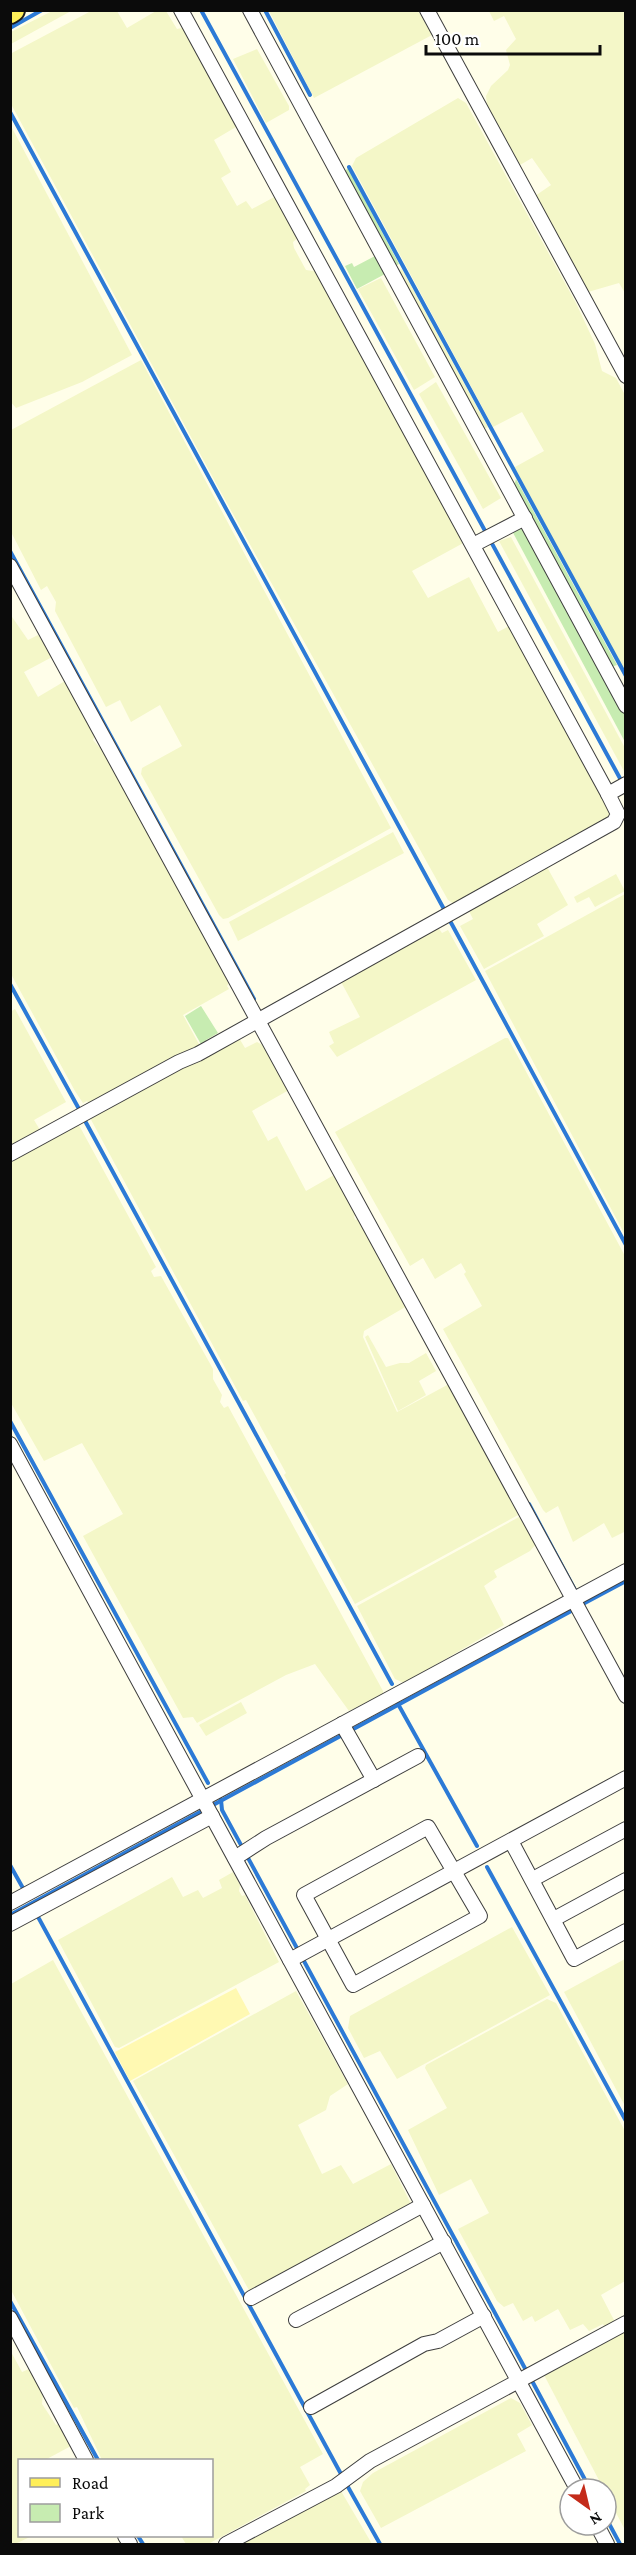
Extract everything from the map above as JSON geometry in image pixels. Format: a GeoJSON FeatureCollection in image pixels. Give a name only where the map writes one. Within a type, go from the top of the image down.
{"type":"FeatureCollection","features":[{"type":"Feature","properties":{"kind":"street"},"geometry":{"type":"LineString","coordinates":[[10,1154],[262,1019],[614,822],[618,813],[618,788],[484,539],[181,10]]}},
{"type":"Feature","properties":{"kind":"street"},"geometry":{"type":"LineString","coordinates":[[250,10],[626,706]]}},
{"type":"Feature","properties":{"kind":"street"},"geometry":{"type":"LineString","coordinates":[[427,10],[626,376]]}},
{"type":"Feature","properties":{"kind":"street"},"geometry":{"type":"LineString","coordinates":[[484,539],[525,518]]}},
{"type":"Feature","properties":{"kind":"street"},"geometry":{"type":"LineString","coordinates":[[10,566],[262,1019],[626,1696]]}},
{"type":"Feature","properties":{"kind":"street"},"geometry":{"type":"LineString","coordinates":[[618,813],[626,827]]}},
{"type":"Feature","properties":{"kind":"street"},"geometry":{"type":"LineString","coordinates":[[10,1444],[207,1807],[242,1854],[297,1956],[423,2205],[484,2316],[526,2377],[572,2477]]}},
{"type":"Feature","properties":{"kind":"street"},"geometry":{"type":"LineString","coordinates":[[10,1924],[207,1807],[345,1729],[576,1604],[626,1571]]}},
{"type":"Feature","properties":{"kind":"street"},"geometry":{"type":"LineString","coordinates":[[345,1729],[374,1780]]}},
{"type":"Feature","properties":{"kind":"street"},"geometry":{"type":"LineString","coordinates":[[242,1854],[418,1756]]}},
{"type":"Feature","properties":{"kind":"street"},"geometry":{"type":"LineString","coordinates":[[297,1956],[626,1778]]}},
{"type":"Feature","properties":{"kind":"street"},"geometry":{"type":"LineString","coordinates":[[10,1903],[207,1807]]}},
{"type":"Feature","properties":{"kind":"street"},"geometry":{"type":"LineString","coordinates":[[428,1827],[455,1872],[480,1916],[353,1985],[304,1894],[428,1827]]}},
{"type":"Feature","properties":{"kind":"street"},"geometry":{"type":"LineString","coordinates":[[533,1879],[626,1829]]}},
{"type":"Feature","properties":{"kind":"street"},"geometry":{"type":"LineString","coordinates":[[511,1841],[574,1959],[626,1931]]}},
{"type":"Feature","properties":{"kind":"street"},"geometry":{"type":"LineString","coordinates":[[554,1919],[626,1880]]}},
{"type":"Feature","properties":{"kind":"street"},"geometry":{"type":"LineString","coordinates":[[251,2298],[423,2205]]}},
{"type":"Feature","properties":{"kind":"street"},"geometry":{"type":"LineString","coordinates":[[296,2320],[444,2242]]}},
{"type":"Feature","properties":{"kind":"street"},"geometry":{"type":"LineString","coordinates":[[311,2407],[424,2344],[438,2341],[484,2316]]}},
{"type":"Feature","properties":{"kind":"street"},"geometry":{"type":"LineString","coordinates":[[10,2318],[85,2459]]}},
{"type":"Feature","properties":{"kind":"street"},"geometry":{"type":"LineString","coordinates":[[226,2544],[336,2486],[370,2461],[626,2323]]}},
{"type":"Feature","properties":{"kind":"green space"},"geometry":{"type":"Polygon","coordinates":[[[52,11],[71,11],[11,44],[11,32],[52,11]]]}},
{"type":"Feature","properties":{"kind":"green space"},"geometry":{"type":"Polygon","coordinates":[[[91,11],[117,11],[127,28],[156,11],[166,11],[177,29],[186,27],[241,124],[214,140],[231,172],[221,178],[237,206],[246,201],[252,209],[278,195],[300,236],[293,242],[294,248],[306,270],[320,272],[386,396],[384,400],[386,404],[392,407],[467,541],[412,571],[428,598],[469,577],[498,632],[513,624],[613,814],[565,841],[560,847],[456,905],[448,900],[218,487],[11,104],[10,54],[91,11]]]}},
{"type":"Feature","properties":{"kind":"green space"},"geometry":{"type":"Polygon","coordinates":[[[269,11],[418,11],[432,35],[314,98],[269,11]]]}},
{"type":"Feature","properties":{"kind":"green space"},"geometry":{"type":"Polygon","coordinates":[[[489,11],[623,11],[626,14],[625,293],[619,283],[588,292],[535,196],[551,185],[532,158],[520,165],[515,163],[488,115],[486,96],[491,86],[508,70],[510,65],[506,50],[516,39],[504,16],[494,21],[489,11]]]}},
{"type":"Feature","properties":{"kind":"green space"},"geometry":{"type":"Polygon","coordinates":[[[257,49],[289,106],[289,110],[266,123],[233,59],[257,49]]]}},
{"type":"Feature","properties":{"kind":"green space"},"geometry":{"type":"Polygon","coordinates":[[[458,98],[466,103],[576,303],[595,344],[602,371],[616,378],[625,395],[625,672],[516,470],[515,467],[544,451],[522,412],[493,427],[352,166],[356,158],[458,98]]]}},
{"type":"Feature","properties":{"kind":"green space"},"geometry":{"type":"Polygon","coordinates":[[[11,126],[132,355],[82,382],[16,408],[10,401],[11,126]]]}},
{"type":"Feature","properties":{"kind":"green space"},"geometry":{"type":"Polygon","coordinates":[[[348,168],[399,264],[395,266],[344,172],[348,168]]]}},
{"type":"Feature","properties":{"kind":"green space"},"geometry":{"type":"Polygon","coordinates":[[[375,256],[385,274],[357,289],[345,266],[352,263],[354,267],[375,256]]]}},
{"type":"Feature","properties":{"kind":"green space"},"geometry":{"type":"Polygon","coordinates":[[[402,269],[488,427],[484,429],[398,271],[402,269]]]}},
{"type":"Feature","properties":{"kind":"green space"},"geometry":{"type":"Polygon","coordinates":[[[381,278],[435,377],[414,390],[358,289],[381,278]]]}},
{"type":"Feature","properties":{"kind":"green space"},"geometry":{"type":"Polygon","coordinates":[[[141,360],[391,828],[223,919],[141,774],[142,768],[182,746],[160,705],[131,722],[120,700],[106,707],[55,611],[56,602],[47,586],[41,590],[11,532],[11,430],[141,360]]]}},
{"type":"Feature","properties":{"kind":"green space"},"geometry":{"type":"Polygon","coordinates":[[[436,382],[501,498],[483,509],[419,394],[436,382]]]}},
{"type":"Feature","properties":{"kind":"green space"},"geometry":{"type":"Polygon","coordinates":[[[516,479],[617,665],[611,667],[514,486],[516,479]]]}},
{"type":"Feature","properties":{"kind":"green space"},"geometry":{"type":"Polygon","coordinates":[[[522,526],[625,716],[625,742],[511,529],[522,526]]]}},
{"type":"Feature","properties":{"kind":"green space"},"geometry":{"type":"Polygon","coordinates":[[[511,537],[625,748],[625,773],[499,541],[511,537]]]}},
{"type":"Feature","properties":{"kind":"green space"},"geometry":{"type":"Polygon","coordinates":[[[10,614],[28,640],[38,635],[54,656],[24,672],[38,697],[65,681],[96,733],[93,740],[99,747],[102,746],[182,891],[180,893],[231,980],[227,986],[229,989],[183,1015],[200,1046],[90,1104],[87,1101],[83,1103],[75,1091],[11,974],[10,614]]]}},
{"type":"Feature","properties":{"kind":"green space"},"geometry":{"type":"Polygon","coordinates":[[[393,832],[404,853],[238,941],[229,922],[393,832]]]}},
{"type":"Feature","properties":{"kind":"green space"},"geometry":{"type":"Polygon","coordinates":[[[547,867],[568,905],[537,924],[544,936],[484,969],[460,926],[473,919],[468,909],[547,867]]]}},
{"type":"Feature","properties":{"kind":"green space"},"geometry":{"type":"Polygon","coordinates":[[[616,874],[625,891],[595,907],[589,897],[577,903],[574,897],[616,874]]]}},
{"type":"Feature","properties":{"kind":"green space"},"geometry":{"type":"Polygon","coordinates":[[[625,894],[625,1235],[485,971],[625,894]]]}},
{"type":"Feature","properties":{"kind":"green space"},"geometry":{"type":"Polygon","coordinates":[[[437,926],[442,933],[448,930],[476,980],[337,1057],[329,1046],[334,1043],[329,1032],[360,1017],[340,980],[437,926]]]}},
{"type":"Feature","properties":{"kind":"green space"},"geometry":{"type":"Polygon","coordinates":[[[201,1006],[218,1033],[206,1040],[208,1044],[202,1046],[185,1016],[201,1006]]]}},
{"type":"Feature","properties":{"kind":"green space"},"geometry":{"type":"Polygon","coordinates":[[[15,1009],[66,1102],[34,1120],[40,1130],[11,1146],[10,1012],[15,1009]]]}},
{"type":"Feature","properties":{"kind":"green space"},"geometry":{"type":"Polygon","coordinates":[[[239,1038],[245,1048],[257,1042],[266,1047],[289,1090],[252,1111],[268,1141],[277,1136],[306,1191],[334,1175],[337,1177],[357,1214],[354,1216],[355,1220],[359,1218],[407,1306],[364,1331],[363,1337],[397,1412],[449,1384],[520,1514],[355,1604],[284,1475],[286,1473],[246,1400],[243,1401],[89,1116],[239,1038]]]}},
{"type":"Feature","properties":{"kind":"green space"},"geometry":{"type":"Polygon","coordinates":[[[508,1038],[625,1256],[626,1531],[612,1538],[604,1523],[573,1542],[558,1506],[546,1513],[543,1510],[443,1329],[482,1306],[464,1274],[466,1272],[461,1263],[435,1279],[423,1258],[410,1266],[335,1132],[508,1038]]]}},
{"type":"Feature","properties":{"kind":"green space"},"geometry":{"type":"Polygon","coordinates":[[[76,1124],[80,1127],[156,1267],[151,1271],[154,1277],[161,1276],[213,1369],[213,1379],[222,1395],[220,1402],[224,1408],[228,1406],[383,1694],[349,1711],[315,1664],[286,1675],[197,1723],[193,1717],[183,1718],[83,1536],[123,1514],[82,1443],[44,1461],[11,1403],[10,1160],[76,1124]]]}},
{"type":"Feature","properties":{"kind":"green space"},"geometry":{"type":"Polygon","coordinates":[[[368,1335],[386,1367],[409,1363],[426,1353],[436,1371],[419,1381],[426,1395],[398,1411],[365,1337],[368,1335]]]}},
{"type":"Feature","properties":{"kind":"green space"},"geometry":{"type":"Polygon","coordinates":[[[519,1517],[537,1543],[530,1551],[494,1571],[497,1577],[484,1586],[504,1625],[404,1683],[395,1679],[357,1606],[519,1517]]]}},
{"type":"Feature","properties":{"kind":"green space"},"geometry":{"type":"Polygon","coordinates":[[[241,1702],[247,1713],[206,1736],[199,1725],[241,1702]]]}},
{"type":"Feature","properties":{"kind":"green space"},"geometry":{"type":"Polygon","coordinates":[[[233,1872],[240,1885],[239,1891],[242,1896],[245,1895],[279,1962],[119,2048],[115,2047],[58,1940],[172,1877],[183,1897],[198,1890],[203,1898],[222,1888],[219,1880],[233,1872]]]}},
{"type":"Feature","properties":{"kind":"green space"},"geometry":{"type":"Polygon","coordinates":[[[512,1927],[550,1995],[397,2079],[380,2051],[364,2058],[348,2028],[350,2016],[512,1927]]]}},
{"type":"Feature","properties":{"kind":"green space"},"geometry":{"type":"Polygon","coordinates":[[[625,1959],[625,2106],[564,1992],[625,1959]]]}},
{"type":"Feature","properties":{"kind":"green space"},"geometry":{"type":"Polygon","coordinates":[[[53,1960],[323,2454],[300,2467],[310,2485],[305,2489],[306,2491],[208,2544],[186,2544],[182,2537],[213,2537],[213,2459],[102,2459],[77,2407],[74,2408],[11,2290],[11,1984],[53,1960]]]}},
{"type":"Feature","properties":{"kind":"green space"},"geometry":{"type":"Polygon","coordinates":[[[296,1991],[348,2084],[330,2096],[326,2110],[298,2125],[322,2174],[341,2165],[353,2184],[391,2164],[411,2204],[250,2292],[133,2081],[296,1991]]]}},
{"type":"Feature","properties":{"kind":"green space"},"geometry":{"type":"Polygon","coordinates":[[[547,1999],[556,2003],[625,2131],[625,2281],[601,2295],[615,2322],[605,2328],[603,2324],[589,2331],[583,2324],[570,2330],[558,2309],[535,2322],[532,2316],[523,2321],[513,2303],[504,2307],[497,2301],[458,2229],[489,2213],[471,2179],[439,2195],[408,2130],[447,2108],[425,2068],[426,2065],[547,1999]]]}},
{"type":"Feature","properties":{"kind":"green space"},"geometry":{"type":"Polygon","coordinates":[[[625,2328],[625,2530],[618,2517],[618,2477],[597,2477],[543,2373],[625,2328]]]}},
{"type":"Feature","properties":{"kind":"green space"},"geometry":{"type":"Polygon","coordinates":[[[10,2350],[22,2372],[29,2369],[43,2393],[42,2404],[56,2425],[60,2423],[71,2446],[47,2459],[18,2459],[18,2537],[30,2537],[10,2544],[10,2350]]]}},
{"type":"Feature","properties":{"kind":"green space"},"geometry":{"type":"Polygon","coordinates":[[[511,2398],[520,2403],[532,2425],[517,2434],[526,2451],[381,2528],[360,2491],[363,2482],[373,2473],[511,2398]]]}},
{"type":"Feature","properties":{"kind":"green space"},"geometry":{"type":"Polygon","coordinates":[[[341,2491],[372,2544],[243,2544],[341,2491]]]}},
{"type":"Feature","properties":{"kind":"sand"},"geometry":{"type":"Polygon","coordinates":[[[236,1988],[250,2014],[130,2081],[115,2052],[236,1988]]]}},
{"type":"Feature","properties":{"kind":"waterway"},"geometry":{"type":"LineString","coordinates":[[10,28],[42,10]]}},
{"type":"Feature","properties":{"kind":"waterway"},"geometry":{"type":"LineString","coordinates":[[201,10],[622,782]]}},
{"type":"Feature","properties":{"kind":"waterway"},"geometry":{"type":"LineString","coordinates":[[265,10],[310,95]]}},
{"type":"Feature","properties":{"kind":"waterway"},"geometry":{"type":"LineString","coordinates":[[10,112],[445,911]]}},
{"type":"Feature","properties":{"kind":"waterway"},"geometry":{"type":"LineString","coordinates":[[349,167],[626,676]]}},
{"type":"Feature","properties":{"kind":"waterway"},"geometry":{"type":"LineString","coordinates":[[10,551],[254,999]]}},
{"type":"Feature","properties":{"kind":"waterway"},"geometry":{"type":"LineString","coordinates":[[449,919],[626,1245]]}},
{"type":"Feature","properties":{"kind":"waterway"},"geometry":{"type":"LineString","coordinates":[[10,984],[79,1109]]}},
{"type":"Feature","properties":{"kind":"waterway"},"geometry":{"type":"LineString","coordinates":[[84,1119],[392,1684]]}},
{"type":"Feature","properties":{"kind":"waterway"},"geometry":{"type":"LineString","coordinates":[[10,1421],[208,1783]]}},
{"type":"Feature","properties":{"kind":"waterway"},"geometry":{"type":"LineString","coordinates":[[529,1504],[575,1590]]}},
{"type":"Feature","properties":{"kind":"waterway"},"geometry":{"type":"LineString","coordinates":[[581,1605],[626,1581]]}},
{"type":"Feature","properties":{"kind":"waterway"},"geometry":{"type":"LineString","coordinates":[[10,1915],[575,1609]]}},
{"type":"Feature","properties":{"kind":"waterway"},"geometry":{"type":"LineString","coordinates":[[398,1704],[477,1846]]}},
{"type":"Feature","properties":{"kind":"waterway"},"geometry":{"type":"LineString","coordinates":[[221,1800],[222,1810],[527,2372]]}},
{"type":"Feature","properties":{"kind":"waterway"},"geometry":{"type":"LineString","coordinates":[[10,1865],[24,1890]]}},
{"type":"Feature","properties":{"kind":"waterway"},"geometry":{"type":"LineString","coordinates":[[487,1867],[626,2121]]}},
{"type":"Feature","properties":{"kind":"waterway"},"geometry":{"type":"LineString","coordinates":[[37,1915],[341,2474]]}},
{"type":"Feature","properties":{"kind":"waterway"},"geometry":{"type":"LineString","coordinates":[[10,2301],[97,2459]]}},
{"type":"Feature","properties":{"kind":"waterway"},"geometry":{"type":"LineString","coordinates":[[531,2379],[584,2477]]}},
{"type":"Feature","properties":{"kind":"waterway"},"geometry":{"type":"LineString","coordinates":[[348,2487],[380,2544]]}},
{"type":"Feature","properties":{"kind":"waterway"},"geometry":{"type":"LineString","coordinates":[[139,2537],[143,2544]]}},
{"type":"Feature","properties":{"kind":"waterway"},"geometry":{"type":"LineString","coordinates":[[616,2537],[620,2544]]}}]}
